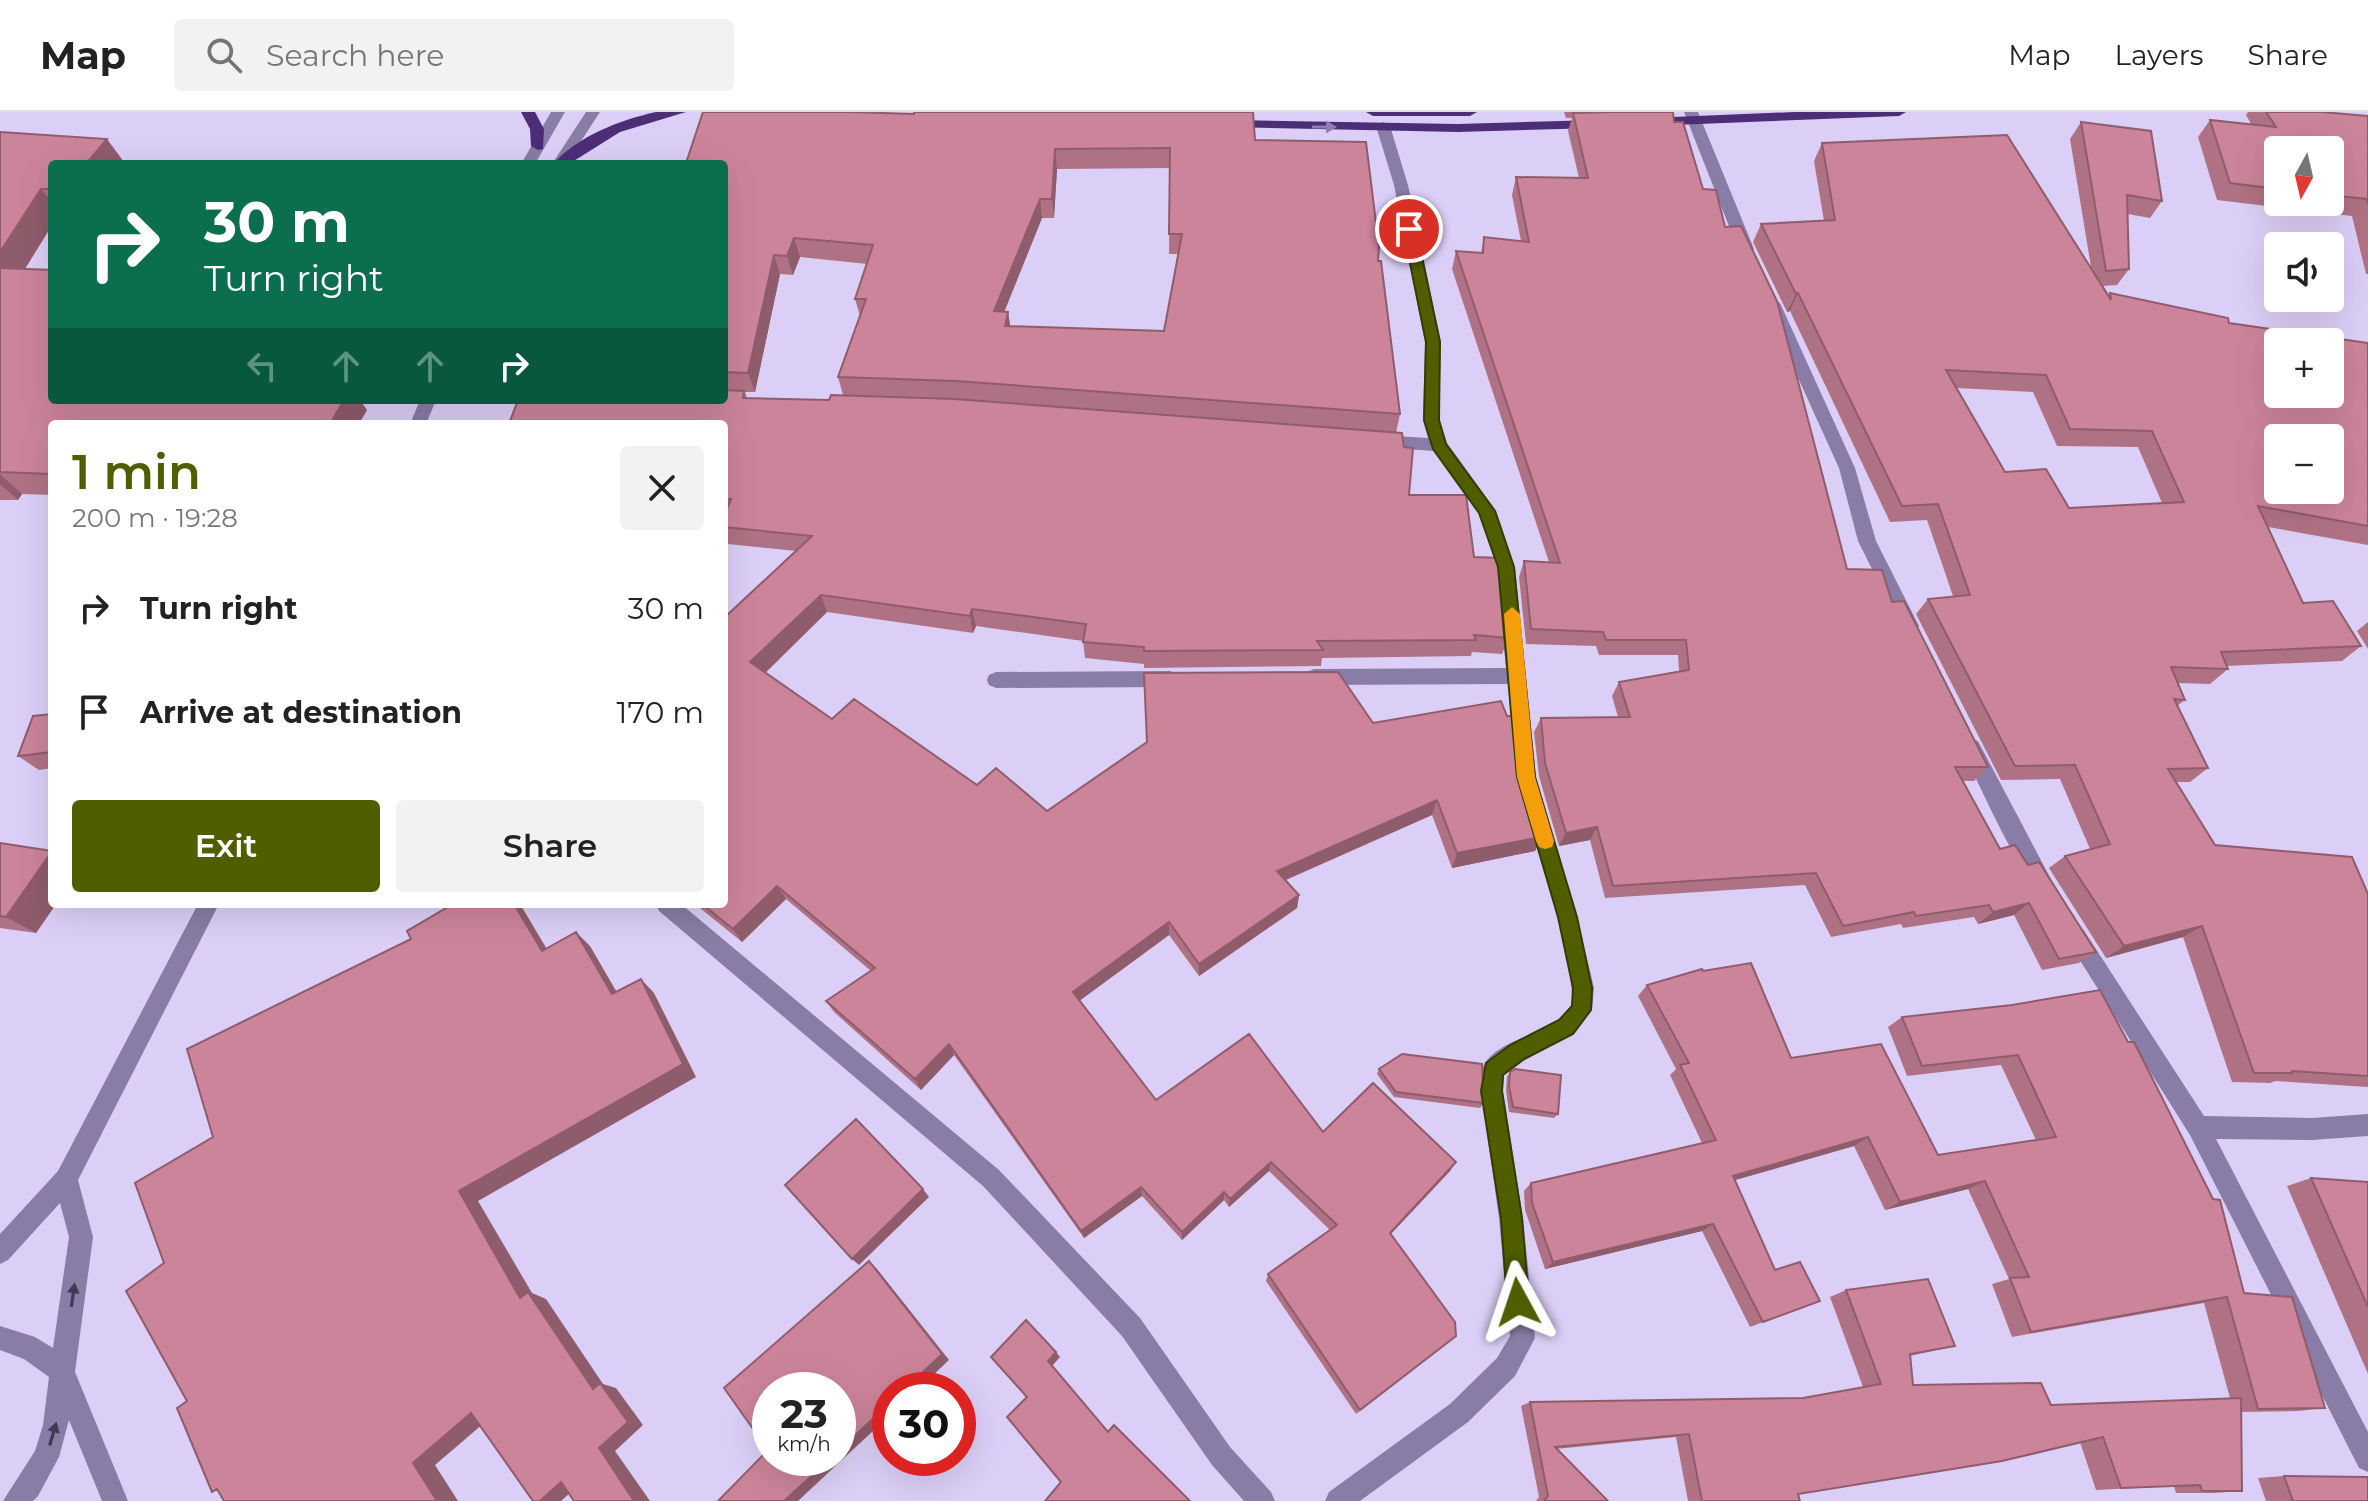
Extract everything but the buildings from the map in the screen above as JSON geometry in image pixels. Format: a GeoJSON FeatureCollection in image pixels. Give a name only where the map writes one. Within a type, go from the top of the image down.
{"type":"FeatureCollection","features":[{"type":"Feature","properties":{"kind":"main road"},"geometry":{"type":"LineString","coordinates":[[528,112],[537,129],[538,146]]}},
{"type":"Feature","properties":{"kind":"main road"},"geometry":{"type":"LineString","coordinates":[[565,160],[597,136],[621,125],[648,116],[679,112]]}},
{"type":"Feature","properties":{"kind":"main road"},"geometry":{"type":"LineString","coordinates":[[1213,123],[1378,119],[1470,112]]}},
{"type":"Feature","properties":{"kind":"main road"},"geometry":{"type":"LineString","coordinates":[[1378,119],[1458,128],[1624,123],[1691,116],[1899,112]]}},
{"type":"Feature","properties":{"kind":"street"},"geometry":{"type":"LineString","coordinates":[[530,160],[558,112]]}},
{"type":"Feature","properties":{"kind":"street"},"geometry":{"type":"LineString","coordinates":[[563,160],[593,112]]}},
{"type":"Feature","properties":{"kind":"street"},"geometry":{"type":"LineString","coordinates":[[1691,116],[1847,468],[1867,541],[1916,639]]}},
{"type":"Feature","properties":{"kind":"street"},"geometry":{"type":"LineString","coordinates":[[1338,1501],[1459,1413],[1506,1367],[1523,1338],[1511,1218],[1492,1091],[1493,1070],[1517,1052],[1566,1027],[1581,1010],[1583,988],[1567,917],[1526,777],[1506,567],[1487,511],[1439,445],[1431,420],[1433,342],[1401,185],[1378,119]]}},
{"type":"Feature","properties":{"kind":"street"},"geometry":{"type":"LineString","coordinates":[[1360,440],[1439,445]]}},
{"type":"Feature","properties":{"kind":"street"},"geometry":{"type":"LineString","coordinates":[[1296,678],[1518,676]]}},
{"type":"Feature","properties":{"kind":"street"},"geometry":{"type":"LineString","coordinates":[[996,680],[1186,679]]}},
{"type":"Feature","properties":{"kind":"street"},"geometry":{"type":"LineString","coordinates":[[1966,737],[2022,849],[2198,1127],[2368,1459]]}},
{"type":"Feature","properties":{"kind":"street"},"geometry":{"type":"LineString","coordinates":[[0,1252],[66,1179],[207,908]]}},
{"type":"Feature","properties":{"kind":"street"},"geometry":{"type":"LineString","coordinates":[[671,908],[991,1178],[1131,1327],[1221,1456],[1262,1501]]}},
{"type":"Feature","properties":{"kind":"street"},"geometry":{"type":"LineString","coordinates":[[2198,1127],[2312,1129],[2368,1125]]}},
{"type":"Feature","properties":{"kind":"street"},"geometry":{"type":"LineString","coordinates":[[16,1501],[43,1464],[56,1430],[81,1237],[66,1179]]}},
{"type":"Feature","properties":{"kind":"street"},"geometry":{"type":"LineString","coordinates":[[0,1338],[19,1341],[40,1353],[62,1372],[115,1501]]}},
{"type":"Feature","properties":{"kind":"slow traffic"},"geometry":{"type":"LineString","coordinates":[[1512,614],[1526,777],[1545,841]]}},
{"type":"Feature","properties":{"kind":"route"},"geometry":{"type":"LineString","coordinates":[[1409,229],[1433,342],[1431,420],[1439,445],[1487,511],[1506,567],[1526,777],[1567,917],[1583,988],[1581,1010],[1566,1027],[1517,1052],[1493,1070],[1492,1091],[1511,1218],[1518,1302]]}}]}
